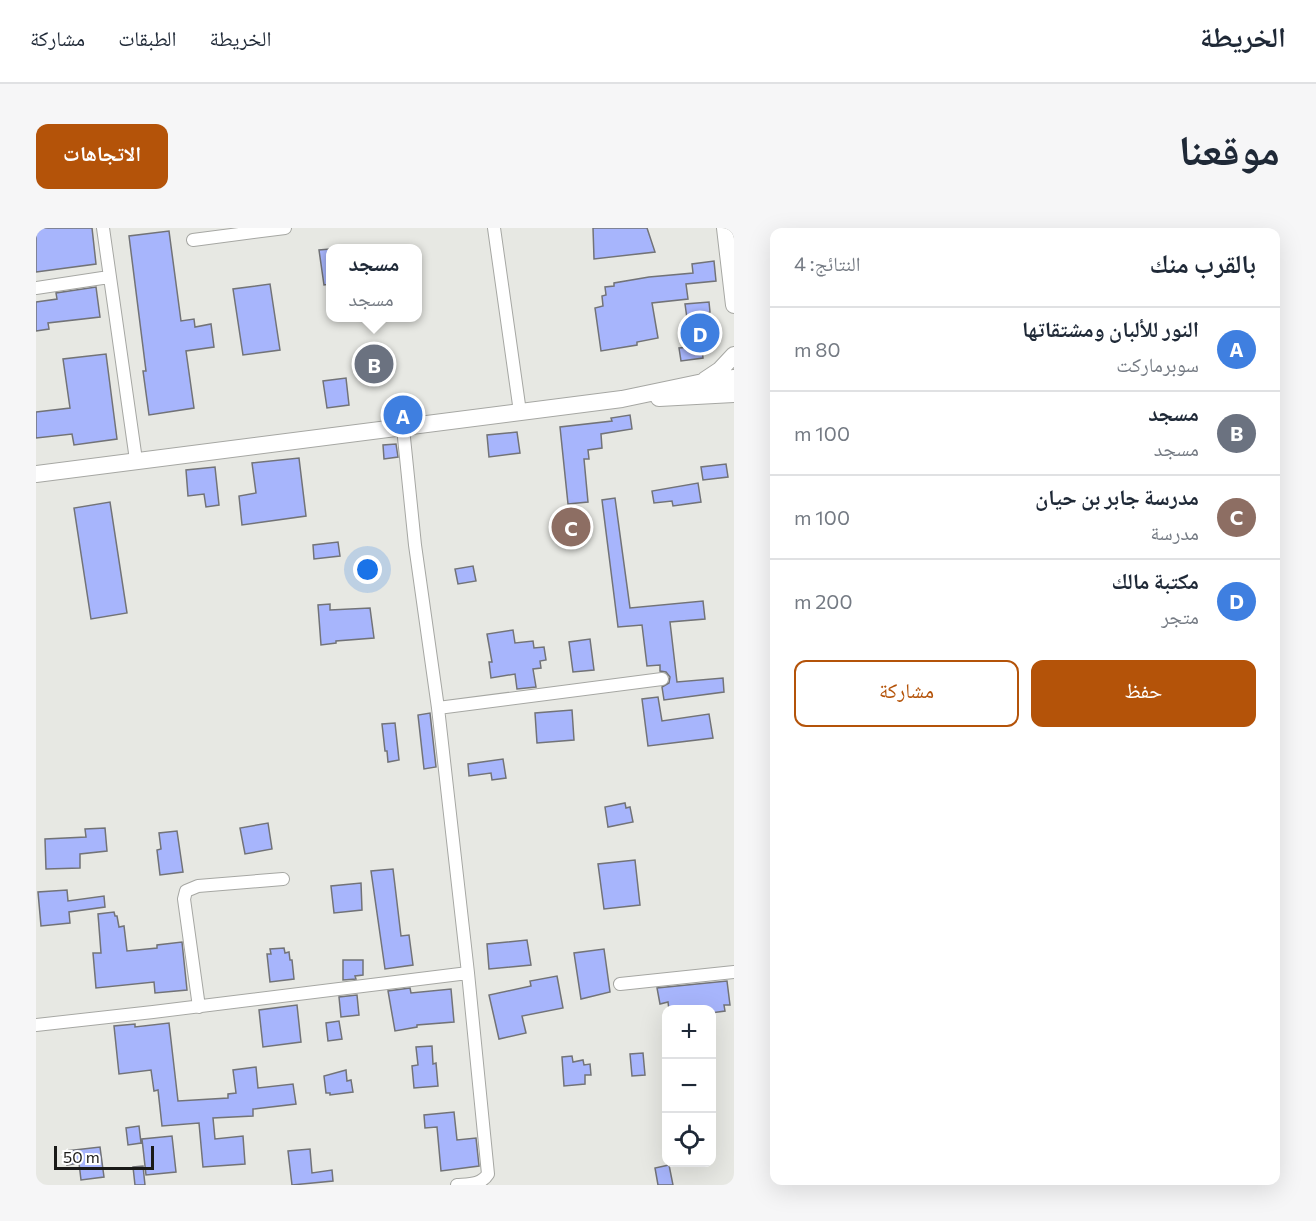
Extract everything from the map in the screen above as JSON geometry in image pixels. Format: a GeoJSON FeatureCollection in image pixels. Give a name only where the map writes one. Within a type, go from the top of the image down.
{"type":"FeatureCollection","features":[{"type":"Feature","properties":{"kind":"main road"},"geometry":{"type":"LineString","coordinates":[[725,228],[734,305]]}},
{"type":"Feature","properties":{"kind":"main road"},"geometry":{"type":"LineString","coordinates":[[705,389],[734,356]]}},
{"type":"Feature","properties":{"kind":"main road"},"geometry":{"type":"LineString","coordinates":[[36,474],[705,389],[734,378]]}},
{"type":"Feature","properties":{"kind":"main road"},"geometry":{"type":"LineString","coordinates":[[705,389],[734,394]]}},
{"type":"Feature","properties":{"kind":"main road"},"geometry":{"type":"LineString","coordinates":[[705,389],[734,405]]}},
{"type":"Feature","properties":{"kind":"street"},"geometry":{"type":"LineString","coordinates":[[103,228],[136,460]]}},
{"type":"Feature","properties":{"kind":"street"},"geometry":{"type":"LineString","coordinates":[[194,240],[236,231],[285,228]]}},
{"type":"Feature","properties":{"kind":"street"},"geometry":{"type":"LineString","coordinates":[[494,228],[519,412]]}},
{"type":"Feature","properties":{"kind":"street"},"geometry":{"type":"LineString","coordinates":[[36,288],[109,277]]}},
{"type":"Feature","properties":{"kind":"street"},"geometry":{"type":"LineString","coordinates":[[403,428],[415,545],[438,708],[488,1173],[485,1179],[475,1183],[457,1185]]}},
{"type":"Feature","properties":{"kind":"street"},"geometry":{"type":"LineString","coordinates":[[438,708],[662,680]]}},
{"type":"Feature","properties":{"kind":"street"},"geometry":{"type":"LineString","coordinates":[[199,1007],[184,899],[186,891],[198,886],[283,879]]}},
{"type":"Feature","properties":{"kind":"street"},"geometry":{"type":"LineString","coordinates":[[620,984],[734,972]]}},
{"type":"Feature","properties":{"kind":"street"},"geometry":{"type":"LineString","coordinates":[[36,1025],[468,973]]}},
{"type":"Feature","properties":{"kind":"building"},"geometry":{"type":"Polygon","coordinates":[[[36,228],[92,228],[96,264],[36,272],[36,228]]]}},
{"type":"Feature","properties":{"kind":"building"},"geometry":{"type":"Polygon","coordinates":[[[593,228],[647,228],[655,252],[594,259],[593,228]]]}},
{"type":"Feature","properties":{"kind":"building"},"geometry":{"type":"Polygon","coordinates":[[[169,231],[181,321],[194,319],[195,327],[211,324],[214,347],[186,351],[194,408],[149,415],[143,371],[146,371],[129,236],[169,231]]]}},
{"type":"Feature","properties":{"kind":"building"},"geometry":{"type":"Polygon","coordinates":[[[326,249],[326,285],[324,285],[319,250],[326,249]]]}},
{"type":"Feature","properties":{"kind":"building"},"geometry":{"type":"Polygon","coordinates":[[[714,261],[716,281],[686,284],[688,299],[652,303],[658,338],[637,342],[637,345],[601,351],[595,308],[603,306],[602,296],[606,295],[605,287],[614,286],[614,283],[649,277],[693,273],[692,264],[714,261]]]}},
{"type":"Feature","properties":{"kind":"building"},"geometry":{"type":"Polygon","coordinates":[[[270,284],[280,350],[243,355],[233,289],[270,284]]]}},
{"type":"Feature","properties":{"kind":"building"},"geometry":{"type":"Polygon","coordinates":[[[96,287],[100,317],[48,323],[49,329],[36,331],[36,302],[57,299],[56,293],[96,287]]]}},
{"type":"Feature","properties":{"kind":"building"},"geometry":{"type":"Polygon","coordinates":[[[709,302],[712,347],[702,349],[703,358],[681,361],[679,348],[691,347],[685,304],[709,302]]]}},
{"type":"Feature","properties":{"kind":"building"},"geometry":{"type":"Polygon","coordinates":[[[106,354],[117,439],[74,445],[72,434],[36,438],[36,412],[70,408],[63,359],[106,354]]]}},
{"type":"Feature","properties":{"kind":"building"},"geometry":{"type":"Polygon","coordinates":[[[346,378],[349,405],[327,408],[323,381],[346,378]]]}},
{"type":"Feature","properties":{"kind":"building"},"geometry":{"type":"Polygon","coordinates":[[[630,415],[632,429],[601,434],[602,448],[588,450],[589,459],[584,459],[588,502],[568,504],[560,427],[612,421],[611,418],[630,415]]]}},
{"type":"Feature","properties":{"kind":"building"},"geometry":{"type":"Polygon","coordinates":[[[517,432],[520,453],[489,457],[487,435],[517,432]]]}},
{"type":"Feature","properties":{"kind":"building"},"geometry":{"type":"Polygon","coordinates":[[[396,444],[398,457],[384,459],[383,445],[396,444]]]}},
{"type":"Feature","properties":{"kind":"building"},"geometry":{"type":"Polygon","coordinates":[[[299,458],[306,516],[242,525],[239,496],[256,493],[252,463],[299,458]]]}},
{"type":"Feature","properties":{"kind":"building"},"geometry":{"type":"Polygon","coordinates":[[[726,464],[728,477],[703,480],[701,467],[726,464]]]}},
{"type":"Feature","properties":{"kind":"building"},"geometry":{"type":"Polygon","coordinates":[[[215,467],[219,505],[206,507],[204,494],[188,496],[186,470],[215,467]]]}},
{"type":"Feature","properties":{"kind":"building"},"geometry":{"type":"Polygon","coordinates":[[[698,483],[701,502],[673,506],[672,501],[654,503],[652,491],[698,483]]]}},
{"type":"Feature","properties":{"kind":"building"},"geometry":{"type":"Polygon","coordinates":[[[615,498],[630,608],[703,601],[705,619],[670,622],[677,682],[723,678],[724,692],[664,700],[662,687],[669,683],[670,677],[666,672],[660,671],[660,665],[647,666],[642,625],[618,627],[602,500],[615,498]]]}},
{"type":"Feature","properties":{"kind":"building"},"geometry":{"type":"Polygon","coordinates":[[[110,502],[127,613],[91,619],[74,508],[110,502]]]}},
{"type":"Feature","properties":{"kind":"building"},"geometry":{"type":"Polygon","coordinates":[[[338,542],[340,556],[314,559],[313,545],[338,542]]]}},
{"type":"Feature","properties":{"kind":"building"},"geometry":{"type":"Polygon","coordinates":[[[473,566],[476,581],[458,584],[455,569],[473,566]]]}},
{"type":"Feature","properties":{"kind":"building"},"geometry":{"type":"Polygon","coordinates":[[[330,604],[330,610],[370,608],[374,638],[336,641],[336,643],[321,645],[318,605],[330,604]]]}},
{"type":"Feature","properties":{"kind":"building"},"geometry":{"type":"Polygon","coordinates":[[[513,630],[515,643],[533,641],[534,648],[544,647],[546,660],[540,661],[541,668],[533,669],[536,687],[517,689],[515,674],[491,678],[489,662],[492,662],[487,634],[513,630]]]}},
{"type":"Feature","properties":{"kind":"building"},"geometry":{"type":"Polygon","coordinates":[[[590,639],[594,670],[573,672],[569,642],[590,639]]]}},
{"type":"Feature","properties":{"kind":"building"},"geometry":{"type":"Polygon","coordinates":[[[658,697],[662,721],[709,714],[713,738],[648,746],[642,699],[658,697]]]}},
{"type":"Feature","properties":{"kind":"building"},"geometry":{"type":"Polygon","coordinates":[[[572,710],[574,740],[537,743],[535,713],[572,710]]]}},
{"type":"Feature","properties":{"kind":"building"},"geometry":{"type":"Polygon","coordinates":[[[430,713],[436,767],[424,769],[418,715],[430,713]]]}},
{"type":"Feature","properties":{"kind":"building"},"geometry":{"type":"Polygon","coordinates":[[[395,723],[399,760],[388,762],[382,724],[395,723]]]}},
{"type":"Feature","properties":{"kind":"building"},"geometry":{"type":"Polygon","coordinates":[[[503,759],[506,778],[492,780],[491,773],[469,776],[468,764],[503,759]]]}},
{"type":"Feature","properties":{"kind":"building"},"geometry":{"type":"Polygon","coordinates":[[[625,803],[626,808],[630,807],[633,822],[608,827],[605,807],[625,803]]]}},
{"type":"Feature","properties":{"kind":"building"},"geometry":{"type":"Polygon","coordinates":[[[268,823],[272,849],[245,854],[240,828],[268,823]]]}},
{"type":"Feature","properties":{"kind":"building"},"geometry":{"type":"Polygon","coordinates":[[[105,828],[107,851],[80,854],[80,868],[46,869],[45,839],[86,837],[85,829],[105,828]]]}},
{"type":"Feature","properties":{"kind":"building"},"geometry":{"type":"Polygon","coordinates":[[[177,831],[183,872],[160,875],[157,850],[161,849],[159,833],[177,831]]]}},
{"type":"Feature","properties":{"kind":"building"},"geometry":{"type":"Polygon","coordinates":[[[635,860],[640,905],[604,909],[598,864],[635,860]]]}},
{"type":"Feature","properties":{"kind":"building"},"geometry":{"type":"Polygon","coordinates":[[[393,869],[401,936],[409,935],[413,965],[385,969],[371,871],[393,869]]]}},
{"type":"Feature","properties":{"kind":"building"},"geometry":{"type":"Polygon","coordinates":[[[361,883],[362,910],[334,913],[331,886],[361,883]]]}},
{"type":"Feature","properties":{"kind":"building"},"geometry":{"type":"Polygon","coordinates":[[[67,890],[68,901],[104,896],[105,907],[69,912],[70,923],[41,926],[38,892],[67,890]]]}},
{"type":"Feature","properties":{"kind":"building"},"geometry":{"type":"Polygon","coordinates":[[[114,912],[119,927],[124,926],[127,951],[157,948],[157,945],[182,942],[187,990],[155,993],[154,982],[96,988],[93,953],[101,953],[98,914],[114,912]]]}},
{"type":"Feature","properties":{"kind":"building"},"geometry":{"type":"Polygon","coordinates":[[[527,940],[531,965],[489,969],[487,944],[527,940]]]}},
{"type":"Feature","properties":{"kind":"building"},"geometry":{"type":"Polygon","coordinates":[[[284,948],[285,953],[289,952],[290,960],[292,960],[294,979],[270,982],[267,954],[271,954],[270,949],[284,948]]]}},
{"type":"Feature","properties":{"kind":"building"},"geometry":{"type":"Polygon","coordinates":[[[604,949],[610,992],[581,999],[574,953],[604,949]]]}},
{"type":"Feature","properties":{"kind":"building"},"geometry":{"type":"Polygon","coordinates":[[[343,960],[363,960],[363,975],[355,976],[356,979],[343,980],[343,960]]]}},
{"type":"Feature","properties":{"kind":"building"},"geometry":{"type":"Polygon","coordinates":[[[557,976],[563,1008],[522,1016],[526,1033],[499,1039],[489,995],[531,986],[530,981],[557,976]]]}},
{"type":"Feature","properties":{"kind":"building"},"geometry":{"type":"Polygon","coordinates":[[[727,981],[730,1005],[724,1005],[725,1011],[716,1012],[716,1005],[668,1005],[668,1002],[660,1004],[657,988],[727,981]]]}},
{"type":"Feature","properties":{"kind":"building"},"geometry":{"type":"Polygon","coordinates":[[[410,988],[411,993],[451,989],[454,1022],[417,1025],[417,1027],[395,1031],[388,991],[410,988]]]}},
{"type":"Feature","properties":{"kind":"building"},"geometry":{"type":"Polygon","coordinates":[[[357,995],[359,1015],[341,1017],[339,997],[357,995]]]}},
{"type":"Feature","properties":{"kind":"building"},"geometry":{"type":"Polygon","coordinates":[[[297,1005],[301,1042],[263,1047],[259,1010],[297,1005]]]}},
{"type":"Feature","properties":{"kind":"building"},"geometry":{"type":"Polygon","coordinates":[[[339,1021],[342,1039],[328,1041],[326,1023],[339,1021]]]}},
{"type":"Feature","properties":{"kind":"building"},"geometry":{"type":"Polygon","coordinates":[[[169,1023],[178,1101],[228,1098],[228,1094],[236,1093],[233,1070],[256,1067],[258,1088],[293,1084],[296,1104],[253,1109],[253,1116],[213,1118],[215,1139],[243,1136],[245,1164],[203,1167],[199,1123],[162,1126],[158,1090],[154,1091],[151,1070],[119,1074],[114,1026],[135,1024],[135,1027],[169,1023]]]}},
{"type":"Feature","properties":{"kind":"building"},"geometry":{"type":"Polygon","coordinates":[[[432,1046],[438,1086],[414,1088],[412,1066],[418,1065],[416,1047],[432,1046]]]}},
{"type":"Feature","properties":{"kind":"building"},"geometry":{"type":"Polygon","coordinates":[[[643,1053],[645,1075],[632,1076],[630,1054],[643,1053]]]}},
{"type":"Feature","properties":{"kind":"building"},"geometry":{"type":"Polygon","coordinates":[[[572,1056],[573,1062],[583,1060],[584,1065],[590,1064],[591,1075],[585,1075],[585,1084],[564,1086],[562,1057],[572,1056]]]}},
{"type":"Feature","properties":{"kind":"building"},"geometry":{"type":"Polygon","coordinates":[[[346,1070],[347,1081],[351,1080],[353,1092],[330,1095],[326,1093],[324,1076],[346,1070]]]}},
{"type":"Feature","properties":{"kind":"building"},"geometry":{"type":"Polygon","coordinates":[[[454,1112],[457,1140],[476,1138],[479,1166],[441,1171],[437,1127],[425,1128],[424,1115],[454,1112]]]}},
{"type":"Feature","properties":{"kind":"building"},"geometry":{"type":"Polygon","coordinates":[[[139,1126],[141,1143],[128,1145],[126,1128],[139,1126]]]}},
{"type":"Feature","properties":{"kind":"building"},"geometry":{"type":"Polygon","coordinates":[[[172,1136],[176,1172],[146,1175],[142,1139],[172,1136]]]}},
{"type":"Feature","properties":{"kind":"building"},"geometry":{"type":"Polygon","coordinates":[[[100,1147],[104,1177],[81,1180],[79,1163],[67,1165],[66,1151],[100,1147]]]}},
{"type":"Feature","properties":{"kind":"building"},"geometry":{"type":"Polygon","coordinates":[[[310,1149],[312,1173],[332,1170],[333,1181],[292,1185],[288,1151],[310,1149]]]}},
{"type":"Feature","properties":{"kind":"building"},"geometry":{"type":"Polygon","coordinates":[[[143,1166],[145,1185],[135,1185],[133,1167],[143,1166]]]}},
{"type":"Feature","properties":{"kind":"building"},"geometry":{"type":"Polygon","coordinates":[[[669,1167],[673,1185],[658,1185],[655,1168],[669,1167]]]}},
{"type":"Feature","properties":{"kind":"place","name":"مكتبة مالك"},"geometry":{"type":"Point","coordinates":[700,333]}},
{"type":"Feature","properties":{"kind":"place","name":"مسجد"},"geometry":{"type":"Point","coordinates":[374,364]}},
{"type":"Feature","properties":{"kind":"place","name":"النور للألبان ومشتقاتها"},"geometry":{"type":"Point","coordinates":[403,415]}},
{"type":"Feature","properties":{"kind":"place","name":"مدرسة جابر بن حيان"},"geometry":{"type":"Point","coordinates":[571,527]}}]}
